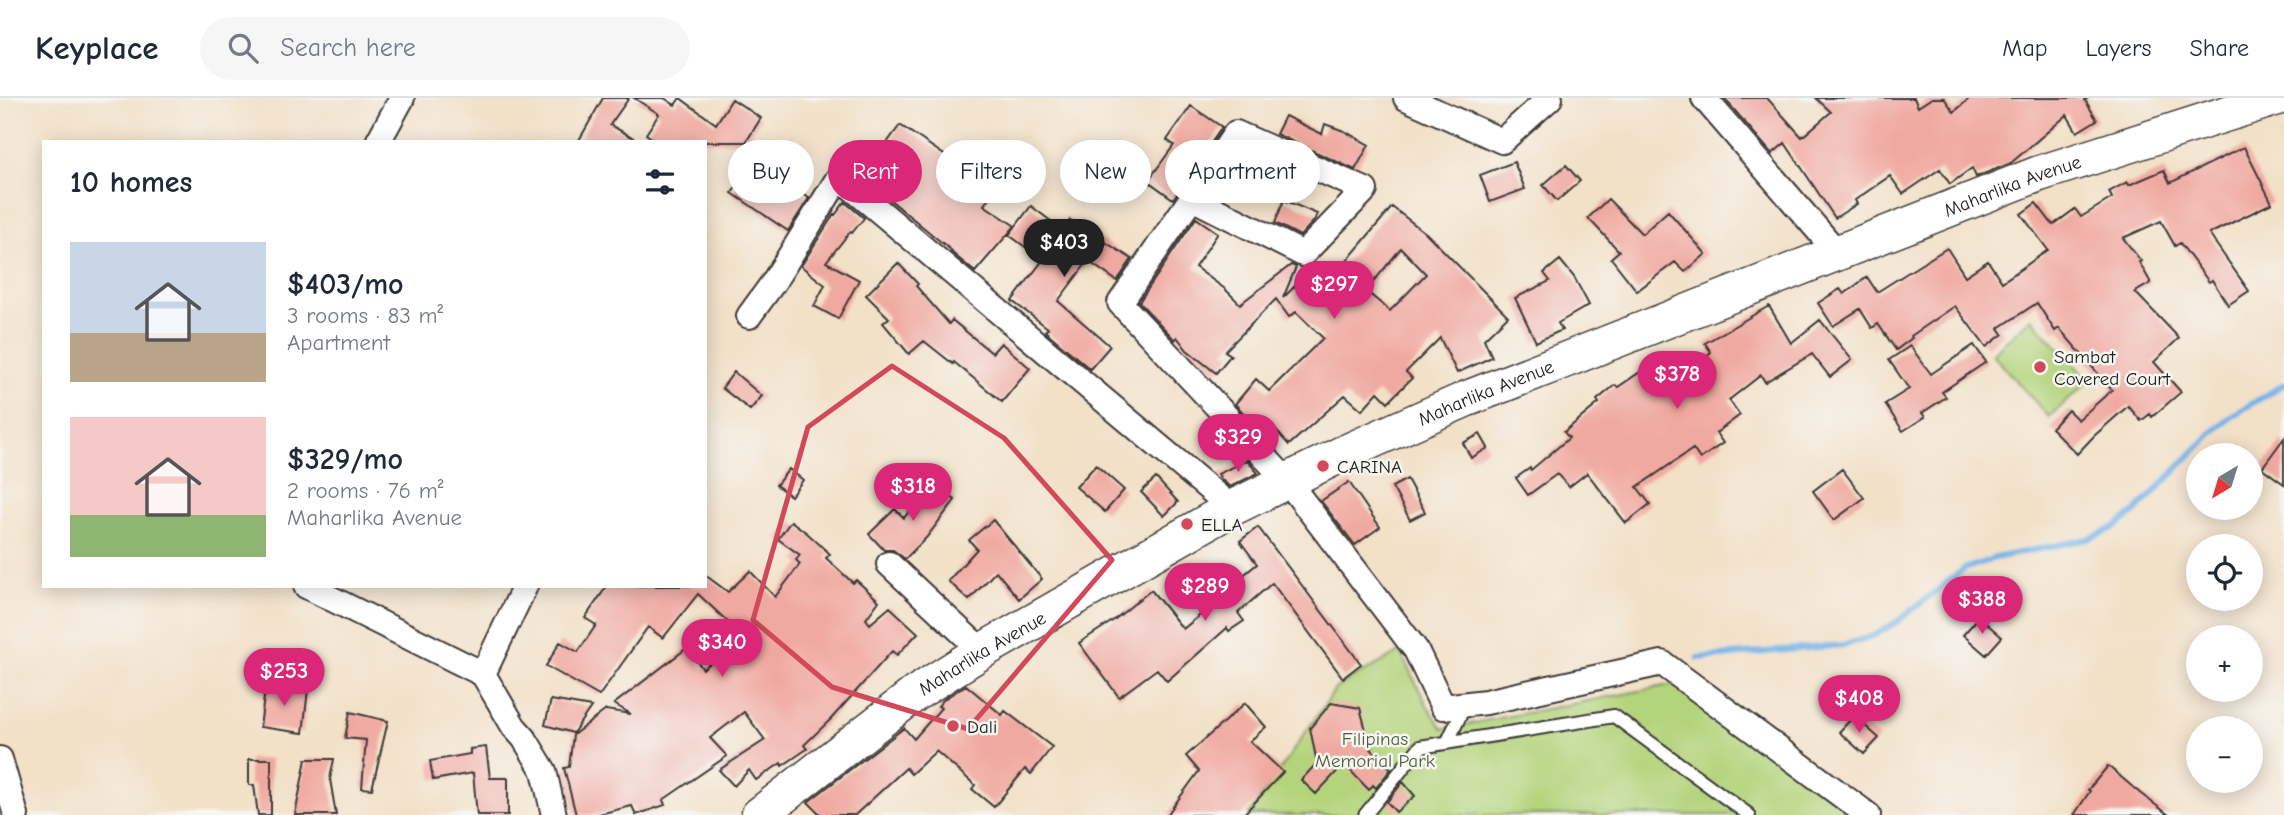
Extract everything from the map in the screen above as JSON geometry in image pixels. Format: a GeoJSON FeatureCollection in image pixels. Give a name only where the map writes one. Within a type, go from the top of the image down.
{"type":"FeatureCollection","features":[{"type":"Feature","properties":{"kind":"main road","name":"Maharlika Avenue"},"geometry":{"type":"LineString","coordinates":[[769,812],[916,693],[982,651],[1232,508],[1344,453],[1466,399],[2038,173],[2235,104],[2276,98]]}},
{"type":"Feature","properties":{"kind":"street"},"geometry":{"type":"LineString","coordinates":[[379,140],[402,98]]}},
{"type":"Feature","properties":{"kind":"street"},"geometry":{"type":"LineString","coordinates":[[1407,98],[1502,141],[1549,98]]}},
{"type":"Feature","properties":{"kind":"street"},"geometry":{"type":"LineString","coordinates":[[1704,98],[1836,251]]}},
{"type":"Feature","properties":{"kind":"street"},"geometry":{"type":"LineString","coordinates":[[1236,133],[1365,190],[1303,254],[1192,198],[1236,133]]}},
{"type":"Feature","properties":{"kind":"street"},"geometry":{"type":"LineString","coordinates":[[749,316],[773,284],[839,177],[1232,508]]}},
{"type":"Feature","properties":{"kind":"street"},"geometry":{"type":"LineString","coordinates":[[1189,203],[1120,303],[1288,482],[1416,650],[1443,707],[1465,705],[1662,663],[1868,815]]}},
{"type":"Feature","properties":{"kind":"street"},"geometry":{"type":"LineString","coordinates":[[889,564],[982,651]]}},
{"type":"Feature","properties":{"kind":"street"},"geometry":{"type":"LineString","coordinates":[[310,588],[483,674],[544,771],[554,815]]}},
{"type":"Feature","properties":{"kind":"street"},"geometry":{"type":"LineString","coordinates":[[483,674],[524,588]]}},
{"type":"Feature","properties":{"kind":"street"},"geometry":{"type":"LineString","coordinates":[[0,759],[16,815]]}},
{"type":"Feature","properties":{"kind":"lane"},"geometry":{"type":"LineString","coordinates":[[1447,743],[1465,705]]}},
{"type":"Feature","properties":{"kind":"lane"},"geometry":{"type":"LineString","coordinates":[[1365,815],[1420,747],[1614,716],[1749,815]]}},
{"type":"Feature","properties":{"kind":"highlighted area"},"geometry":{"type":"Polygon","coordinates":[[[892,366],[1004,438],[1112,560],[968,729],[832,687],[753,620],[808,427],[892,366]]]}},
{"type":"Feature","properties":{"kind":"green space","name":"Sambat Covered Court"},"geometry":{"type":"Polygon","coordinates":[[[2031,318],[2089,381],[2049,417],[1992,354],[2031,318]]]}},
{"type":"Feature","properties":{"kind":"green space","name":"Filipinas Memorial Park"},"geometry":{"type":"Polygon","coordinates":[[[1400,652],[1427,705],[1443,729],[1675,684],[1856,815],[1249,815],[1336,688],[1400,652]]]}},
{"type":"Feature","properties":{"kind":"building"},"geometry":{"type":"Polygon","coordinates":[[[603,98],[629,98],[610,125],[637,140],[579,140],[603,98]]]}},
{"type":"Feature","properties":{"kind":"building"},"geometry":{"type":"Polygon","coordinates":[[[634,98],[664,98],[675,105],[680,98],[716,124],[732,99],[761,118],[747,140],[654,140],[646,134],[659,114],[634,98]]]}},
{"type":"Feature","properties":{"kind":"building"},"geometry":{"type":"Polygon","coordinates":[[[1724,98],[1767,98],[1802,137],[1831,112],[1816,98],[1914,98],[1918,107],[1932,98],[1944,98],[1954,112],[1970,98],[2088,98],[2085,100],[2097,120],[2077,132],[2067,115],[2011,163],[1976,177],[1972,168],[1950,184],[1940,169],[1903,194],[1890,176],[1855,200],[1857,204],[1835,218],[1785,143],[1772,154],[1724,98]]]}},
{"type":"Feature","properties":{"kind":"building"},"geometry":{"type":"Polygon","coordinates":[[[1191,106],[1222,127],[1213,140],[1167,140],[1191,106]]]}},
{"type":"Feature","properties":{"kind":"building"},"geometry":{"type":"Polygon","coordinates":[[[1285,116],[1322,134],[1325,124],[1369,145],[1355,170],[1320,154],[1320,140],[1289,140],[1276,134],[1285,116]]]}},
{"type":"Feature","properties":{"kind":"building"},"geometry":{"type":"Polygon","coordinates":[[[900,125],[936,149],[936,203],[985,203],[984,205],[1015,226],[975,272],[894,203],[922,203],[922,140],[889,140],[900,125]]]}},
{"type":"Feature","properties":{"kind":"building"},"geometry":{"type":"Polygon","coordinates":[[[2244,147],[2272,203],[2209,234],[2249,291],[2228,305],[2212,280],[2209,282],[2180,243],[2175,246],[2161,221],[2123,238],[2141,261],[2139,262],[2151,283],[2135,292],[2179,338],[2154,362],[2181,392],[2152,417],[2150,414],[2141,421],[2128,406],[2077,454],[2051,428],[2068,410],[2078,420],[2112,390],[2059,328],[2055,331],[2037,303],[1999,328],[2003,334],[1986,347],[1955,306],[1911,336],[1912,338],[1896,350],[1878,324],[1872,328],[1860,309],[1833,326],[1818,303],[1840,289],[1844,294],[1867,277],[1877,292],[1947,248],[1965,276],[1988,261],[2002,282],[2048,250],[2021,214],[2036,203],[2053,225],[2075,209],[2081,217],[2112,198],[2109,192],[2127,182],[2129,185],[2164,170],[2170,183],[2244,147]]]}},
{"type":"Feature","properties":{"kind":"building"},"geometry":{"type":"Polygon","coordinates":[[[1165,157],[1165,193],[1151,183],[1151,177],[1165,157]]]}},
{"type":"Feature","properties":{"kind":"building"},"geometry":{"type":"Polygon","coordinates":[[[1514,162],[1525,189],[1490,202],[1480,175],[1514,162]]]}},
{"type":"Feature","properties":{"kind":"building"},"geometry":{"type":"Polygon","coordinates":[[[1566,165],[1580,181],[1557,201],[1543,185],[1566,165]]]}},
{"type":"Feature","properties":{"kind":"building"},"geometry":{"type":"Polygon","coordinates":[[[1608,199],[1642,234],[1668,211],[1706,254],[1685,272],[1675,262],[1637,291],[1611,258],[1619,251],[1588,218],[1608,199]]]}},
{"type":"Feature","properties":{"kind":"building"},"geometry":{"type":"Polygon","coordinates":[[[747,203],[806,203],[788,231],[747,203]]]}},
{"type":"Feature","properties":{"kind":"building"},"geometry":{"type":"Polygon","coordinates":[[[846,203],[864,218],[826,262],[859,280],[838,319],[814,306],[825,285],[801,266],[846,203]]]}},
{"type":"Feature","properties":{"kind":"building"},"geometry":{"type":"Polygon","coordinates":[[[1283,203],[1291,203],[1317,214],[1300,236],[1275,223],[1283,203]]]}},
{"type":"Feature","properties":{"kind":"building"},"geometry":{"type":"Polygon","coordinates":[[[1031,206],[1064,231],[1070,220],[1132,259],[1117,281],[1088,261],[1058,301],[1110,346],[1090,369],[1045,331],[1048,328],[1012,301],[1043,260],[1009,235],[1031,206]]]}},
{"type":"Feature","properties":{"kind":"building"},"geometry":{"type":"Polygon","coordinates":[[[1392,207],[1427,234],[1508,316],[1484,339],[1492,357],[1457,373],[1440,338],[1406,372],[1412,378],[1388,402],[1378,392],[1362,410],[1345,395],[1289,445],[1273,427],[1264,435],[1235,404],[1256,379],[1269,391],[1323,338],[1296,312],[1289,317],[1276,299],[1225,351],[1231,355],[1216,373],[1187,350],[1177,337],[1175,340],[1139,302],[1196,218],[1218,233],[1195,267],[1240,304],[1291,265],[1296,267],[1283,298],[1300,281],[1314,300],[1392,207]],[[1401,248],[1366,291],[1390,311],[1426,274],[1401,248]]]}},
{"type":"Feature","properties":{"kind":"building"},"geometry":{"type":"Polygon","coordinates":[[[1560,260],[1574,277],[1589,305],[1558,323],[1562,330],[1536,342],[1515,298],[1550,281],[1544,273],[1560,260]]]}},
{"type":"Feature","properties":{"kind":"building"},"geometry":{"type":"Polygon","coordinates":[[[898,263],[949,324],[952,320],[992,353],[1001,343],[1030,368],[1002,402],[924,341],[909,354],[883,323],[889,318],[866,295],[898,263]]]}},
{"type":"Feature","properties":{"kind":"building"},"geometry":{"type":"Polygon","coordinates":[[[1769,306],[1791,343],[1820,320],[1852,360],[1830,377],[1812,354],[1765,382],[1761,375],[1729,400],[1740,415],[1716,433],[1723,443],[1700,459],[1693,449],[1637,487],[1650,504],[1626,523],[1587,473],[1569,487],[1557,474],[1528,495],[1516,478],[1530,468],[1531,470],[1569,438],[1564,432],[1599,403],[1597,400],[1615,385],[1618,387],[1643,370],[1659,394],[1711,352],[1705,343],[1769,306]]]}},
{"type":"Feature","properties":{"kind":"building"},"geometry":{"type":"Polygon","coordinates":[[[1974,345],[1986,362],[1942,392],[1946,397],[1922,413],[1925,417],[1903,431],[1885,404],[1909,389],[1889,360],[1910,346],[1931,374],[1974,345]]]}},
{"type":"Feature","properties":{"kind":"building"},"geometry":{"type":"Polygon","coordinates":[[[734,372],[762,396],[750,410],[722,388],[734,372]]]}},
{"type":"Feature","properties":{"kind":"building"},"geometry":{"type":"Polygon","coordinates":[[[1480,434],[1488,448],[1471,458],[1463,443],[1480,434]]]}},
{"type":"Feature","properties":{"kind":"building"},"geometry":{"type":"Polygon","coordinates":[[[2284,438],[2284,484],[2263,467],[2284,438]]]}},
{"type":"Feature","properties":{"kind":"building"},"geometry":{"type":"Polygon","coordinates":[[[1247,460],[1258,473],[1230,487],[1218,474],[1247,460]]]}},
{"type":"Feature","properties":{"kind":"building"},"geometry":{"type":"Polygon","coordinates":[[[1096,465],[1124,490],[1105,512],[1076,487],[1096,465]]]}},
{"type":"Feature","properties":{"kind":"building"},"geometry":{"type":"Polygon","coordinates":[[[789,469],[803,480],[791,496],[776,485],[789,469]]]}},
{"type":"Feature","properties":{"kind":"building"},"geometry":{"type":"Polygon","coordinates":[[[1842,469],[1864,498],[1834,520],[1813,491],[1842,469]]]}},
{"type":"Feature","properties":{"kind":"building"},"geometry":{"type":"Polygon","coordinates":[[[1156,478],[1178,502],[1164,516],[1141,492],[1156,478]]]}},
{"type":"Feature","properties":{"kind":"building"},"geometry":{"type":"Polygon","coordinates":[[[1407,479],[1425,512],[1410,520],[1392,487],[1407,479]]]}},
{"type":"Feature","properties":{"kind":"building"},"geometry":{"type":"Polygon","coordinates":[[[932,482],[955,500],[926,538],[905,559],[893,550],[884,550],[869,534],[895,509],[904,518],[932,482]]]}},
{"type":"Feature","properties":{"kind":"building"},"geometry":{"type":"Polygon","coordinates":[[[1349,482],[1380,527],[1355,545],[1321,501],[1349,482]]]}},
{"type":"Feature","properties":{"kind":"building"},"geometry":{"type":"Polygon","coordinates":[[[993,520],[1042,579],[1019,599],[996,571],[969,600],[948,581],[977,549],[969,540],[993,520]]]}},
{"type":"Feature","properties":{"kind":"building"},"geometry":{"type":"Polygon","coordinates":[[[791,521],[830,554],[826,558],[853,583],[856,580],[879,601],[866,619],[870,624],[890,607],[918,633],[897,655],[892,651],[804,745],[807,749],[756,780],[749,770],[734,786],[719,770],[765,740],[744,712],[710,738],[727,756],[663,800],[665,805],[636,815],[632,806],[595,815],[576,815],[564,768],[569,767],[573,735],[606,710],[631,714],[614,704],[687,648],[703,669],[743,636],[698,594],[663,638],[648,627],[599,696],[546,666],[560,642],[578,652],[596,625],[585,618],[606,588],[707,588],[707,576],[728,592],[750,571],[775,597],[800,564],[796,560],[800,555],[778,539],[791,521]]]}},
{"type":"Feature","properties":{"kind":"building"},"geometry":{"type":"Polygon","coordinates":[[[1258,527],[1361,664],[1343,678],[1272,583],[1238,613],[1244,621],[1229,631],[1227,628],[1167,681],[1157,669],[1119,697],[1079,643],[1114,620],[1151,590],[1183,629],[1210,607],[1193,582],[1217,566],[1230,586],[1257,564],[1240,541],[1258,527]]]}},
{"type":"Feature","properties":{"kind":"building"},"geometry":{"type":"Polygon","coordinates":[[[1979,617],[2002,637],[1986,655],[1963,635],[1979,617]]]}},
{"type":"Feature","properties":{"kind":"building"},"geometry":{"type":"Polygon","coordinates":[[[266,683],[308,689],[303,733],[260,727],[266,683]]]}},
{"type":"Feature","properties":{"kind":"building"},"geometry":{"type":"Polygon","coordinates":[[[966,685],[1002,715],[1005,711],[1052,747],[1031,774],[1025,769],[994,807],[972,789],[975,785],[936,751],[911,774],[906,768],[855,815],[821,815],[808,802],[904,728],[914,739],[941,708],[938,706],[944,699],[966,685]]]}},
{"type":"Feature","properties":{"kind":"building"},"geometry":{"type":"Polygon","coordinates":[[[551,700],[591,707],[573,733],[545,725],[551,700]]]}},
{"type":"Feature","properties":{"kind":"building"},"geometry":{"type":"Polygon","coordinates":[[[1245,703],[1266,727],[1250,741],[1283,772],[1243,815],[1167,815],[1199,771],[1186,756],[1245,703]]]}},
{"type":"Feature","properties":{"kind":"building"},"geometry":{"type":"Polygon","coordinates":[[[1331,703],[1360,708],[1371,749],[1391,769],[1376,788],[1373,785],[1369,790],[1344,764],[1316,794],[1301,780],[1317,763],[1310,728],[1331,703]]]}},
{"type":"Feature","properties":{"kind":"building"},"geometry":{"type":"Polygon","coordinates":[[[350,712],[388,721],[372,789],[362,788],[366,740],[345,738],[350,712]]]}},
{"type":"Feature","properties":{"kind":"building"},"geometry":{"type":"Polygon","coordinates":[[[1854,716],[1879,738],[1864,754],[1839,732],[1854,716]]]}},
{"type":"Feature","properties":{"kind":"building"},"geometry":{"type":"Polygon","coordinates":[[[486,747],[490,778],[508,778],[508,815],[477,815],[473,773],[433,780],[430,761],[470,754],[470,749],[486,747]]]}},
{"type":"Feature","properties":{"kind":"building"},"geometry":{"type":"Polygon","coordinates":[[[249,759],[271,759],[271,815],[258,815],[254,785],[249,785],[249,759]]]}},
{"type":"Feature","properties":{"kind":"building"},"geometry":{"type":"Polygon","coordinates":[[[306,759],[334,759],[330,779],[336,815],[295,815],[306,759]]]}},
{"type":"Feature","properties":{"kind":"building"},"geometry":{"type":"Polygon","coordinates":[[[2108,766],[2169,815],[2074,815],[2090,791],[2088,790],[2108,766]]]}},
{"type":"Feature","properties":{"kind":"building"},"geometry":{"type":"Polygon","coordinates":[[[1403,782],[1415,796],[1396,812],[1387,802],[1403,782]]]}},
{"type":"Feature","properties":{"kind":"waterway"},"geometry":{"type":"LineString","coordinates":[[1698,658],[1844,645],[1873,636],[1898,621],[1964,569],[1995,558],[2088,539],[2112,529],[2134,513],[2214,431],[2235,414],[2284,384]]}},
{"type":"Feature","properties":{"kind":"place","name":"Sambat Covered Court"},"geometry":{"type":"Point","coordinates":[2040,367]}},
{"type":"Feature","properties":{"kind":"place","name":"CARINA"},"geometry":{"type":"Point","coordinates":[1323,466]}},
{"type":"Feature","properties":{"kind":"place","name":"ELLA"},"geometry":{"type":"Point","coordinates":[1187,524]}},
{"type":"Feature","properties":{"kind":"place","name":"Dali"},"geometry":{"type":"Point","coordinates":[953,726]}}]}
